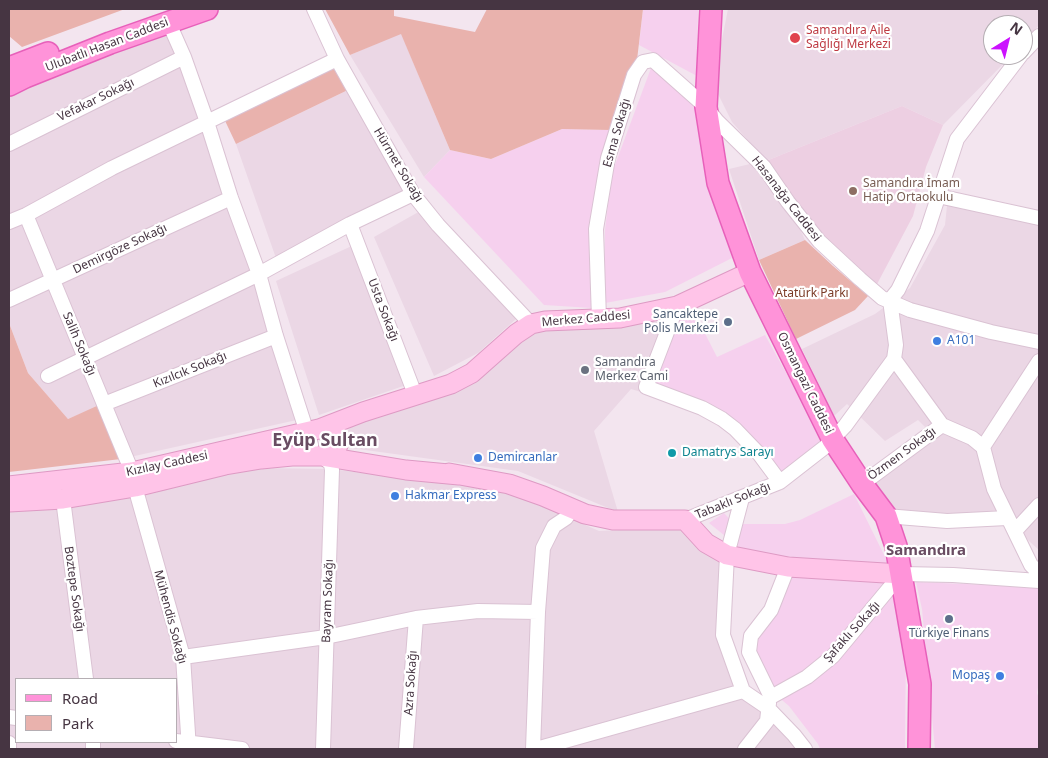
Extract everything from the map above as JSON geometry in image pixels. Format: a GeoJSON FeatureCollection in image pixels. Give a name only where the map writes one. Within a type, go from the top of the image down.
{"type":"FeatureCollection","features":[{"type":"Feature","properties":{"kind":"main road","name":"Ulubatlı Hasan Caddesi"},"geometry":{"type":"LineString","coordinates":[[10,70],[169,15],[207,9]]}},
{"type":"Feature","properties":{"kind":"main road","name":"Osmangazi Caddesi"},"geometry":{"type":"LineString","coordinates":[[711,9],[706,107],[718,183],[750,272],[833,440],[886,516],[896,546],[920,684],[919,749]]}},
{"type":"Feature","properties":{"kind":"main road","name":"Merkez Caddesi"},"geometry":{"type":"LineString","coordinates":[[317,436],[346,419],[451,384],[472,373],[516,334],[531,324],[545,321],[620,318],[677,306],[750,272]]}},
{"type":"Feature","properties":{"kind":"main road"},"geometry":{"type":"LineString","coordinates":[[317,436],[354,452],[460,476],[509,484],[585,514],[613,520],[685,520],[706,543],[727,554],[788,567],[901,574]]}},
{"type":"Feature","properties":{"kind":"main road","name":"Kızılay Caddesi"},"geometry":{"type":"LineString","coordinates":[[9,502],[63,499],[133,480],[317,436]]}},
{"type":"Feature","properties":{"kind":"main road","name":"Kızılay Caddesi"},"geometry":{"type":"LineString","coordinates":[[9,486],[133,480],[292,456],[317,436]]}},
{"type":"Feature","properties":{"kind":"street","name":"Hürmet Sokağı"},"geometry":{"type":"LineString","coordinates":[[314,9],[336,59],[412,194],[438,225],[531,324]]}},
{"type":"Feature","properties":{"kind":"street","name":"Bayram Sokağı"},"geometry":{"type":"LineString","coordinates":[[169,15],[207,122],[231,198],[259,274],[276,336],[317,436],[331,464],[323,749]]}},
{"type":"Feature","properties":{"kind":"street","name":"Vefakar Sokağı"},"geometry":{"type":"LineString","coordinates":[[9,144],[184,57]]}},
{"type":"Feature","properties":{"kind":"street"},"geometry":{"type":"LineString","coordinates":[[9,222],[26,215],[112,168],[336,59]]}},
{"type":"Feature","properties":{"kind":"street","name":"Esma Sokağı"},"geometry":{"type":"LineString","coordinates":[[599,319],[596,229],[608,158],[634,75],[643,62],[653,60],[706,107]]}},
{"type":"Feature","properties":{"kind":"street"},"geometry":{"type":"LineString","coordinates":[[1014,65],[957,139],[927,231],[898,290],[890,300],[896,345],[894,359],[942,425],[972,438],[983,447],[994,489],[1031,565],[1039,573]]}},
{"type":"Feature","properties":{"kind":"street","name":"Hasanağa Caddesi"},"geometry":{"type":"LineString","coordinates":[[706,107],[717,121],[764,167],[788,202],[819,241],[882,298],[910,310],[991,332],[1039,342]]}},
{"type":"Feature","properties":{"kind":"street"},"geometry":{"type":"LineString","coordinates":[[48,376],[259,274],[350,224],[412,194]]}},
{"type":"Feature","properties":{"kind":"street"},"geometry":{"type":"LineString","coordinates":[[938,196],[1039,218]]}},
{"type":"Feature","properties":{"kind":"street","name":"Demirgöze Sokağı"},"geometry":{"type":"LineString","coordinates":[[9,300],[231,198]]}},
{"type":"Feature","properties":{"kind":"street","name":"Salih Sokağı"},"geometry":{"type":"LineString","coordinates":[[26,215],[104,404],[133,480]]}},
{"type":"Feature","properties":{"kind":"street","name":"Usta Sokağı"},"geometry":{"type":"LineString","coordinates":[[350,224],[416,396]]}},
{"type":"Feature","properties":{"kind":"street","name":"Tabaklı Sokağı"},"geometry":{"type":"LineString","coordinates":[[677,306],[646,387],[702,408],[722,419],[735,429],[760,455],[780,482]]}},
{"type":"Feature","properties":{"kind":"street","name":"Kızılcık Sokağı"},"geometry":{"type":"LineString","coordinates":[[104,404],[276,336]]}},
{"type":"Feature","properties":{"kind":"street","name":"Tabaklı Sokağı"},"geometry":{"type":"LineString","coordinates":[[685,520],[780,482],[833,440],[894,359]]}},
{"type":"Feature","properties":{"kind":"street"},"geometry":{"type":"LineString","coordinates":[[983,447],[1039,361]]}},
{"type":"Feature","properties":{"kind":"street","name":"Özmen Sokağı"},"geometry":{"type":"LineString","coordinates":[[862,484],[942,425]]}},
{"type":"Feature","properties":{"kind":"street","name":"Mühendis Sokağı"},"geometry":{"type":"LineString","coordinates":[[133,480],[183,657],[185,744]]}},
{"type":"Feature","properties":{"kind":"street"},"geometry":{"type":"LineString","coordinates":[[742,498],[727,554],[723,635],[744,690],[769,703]]}},
{"type":"Feature","properties":{"kind":"street","name":"Boztepe Sokağı"},"geometry":{"type":"LineString","coordinates":[[63,499],[86,678]]}},
{"type":"Feature","properties":{"kind":"street"},"geometry":{"type":"LineString","coordinates":[[1015,531],[1039,505]]}},
{"type":"Feature","properties":{"kind":"street"},"geometry":{"type":"LineString","coordinates":[[572,508],[566,518],[554,526],[543,548],[538,612],[534,749],[744,690]]}},
{"type":"Feature","properties":{"kind":"street"},"geometry":{"type":"LineString","coordinates":[[886,516],[946,521],[1007,518]]}},
{"type":"Feature","properties":{"kind":"street"},"geometry":{"type":"LineString","coordinates":[[788,567],[771,610],[752,636],[749,652],[769,703],[805,749]]}},
{"type":"Feature","properties":{"kind":"street"},"geometry":{"type":"LineString","coordinates":[[901,574],[953,575],[1039,581]]}},
{"type":"Feature","properties":{"kind":"street","name":"Şafaklı Sokağı"},"geometry":{"type":"LineString","coordinates":[[769,703],[807,677],[833,656],[901,574]]}},
{"type":"Feature","properties":{"kind":"street"},"geometry":{"type":"LineString","coordinates":[[183,657],[326,637],[416,618],[478,611],[538,612]]}},
{"type":"Feature","properties":{"kind":"street","name":"Azra Sokağı"},"geometry":{"type":"LineString","coordinates":[[406,749],[416,618]]}},
{"type":"Feature","properties":{"kind":"street"},"geometry":{"type":"LineString","coordinates":[[745,749],[767,721],[769,703]]}},
{"type":"Feature","properties":{"kind":"street"},"geometry":{"type":"LineString","coordinates":[[9,743],[9,749]]}},
{"type":"Feature","properties":{"kind":"street"},"geometry":{"type":"LineString","coordinates":[[185,744],[242,749]]}},
{"type":"Feature","properties":{"kind":"shaded area"},"geometry":{"type":"Polygon","coordinates":[[[643,9],[698,9],[697,76],[639,45],[643,9]]]}},
{"type":"Feature","properties":{"kind":"shaded area"},"geometry":{"type":"Polygon","coordinates":[[[728,9],[1039,9],[1039,25],[1033,32],[1033,15],[983,15],[983,65],[1002,65],[943,125],[902,106],[766,161],[732,122],[713,84],[728,9]]]}},
{"type":"Feature","properties":{"kind":"shaded area"},"geometry":{"type":"Polygon","coordinates":[[[174,33],[301,419],[121,459],[99,406],[68,419],[28,373],[9,323],[9,95],[86,61],[174,33]]]}},
{"type":"Feature","properties":{"kind":"shaded area"},"geometry":{"type":"Polygon","coordinates":[[[401,33],[450,150],[424,177],[350,55],[401,33]]]}},
{"type":"Feature","properties":{"kind":"shaded area"},"geometry":{"type":"Polygon","coordinates":[[[651,68],[696,108],[732,258],[665,292],[605,303],[605,230],[612,173],[651,68]]]}},
{"type":"Feature","properties":{"kind":"shaded area"},"geometry":{"type":"Polygon","coordinates":[[[352,88],[413,197],[277,261],[236,144],[352,88]]]}},
{"type":"Feature","properties":{"kind":"shaded area","name":"Samandıra İmam Hatip Ortaokulu"},"geometry":{"type":"Polygon","coordinates":[[[902,106],[943,125],[926,167],[913,216],[876,286],[818,234],[766,161],[902,106]]]}},
{"type":"Feature","properties":{"kind":"shaded area"},"geometry":{"type":"Polygon","coordinates":[[[562,129],[610,130],[591,229],[592,308],[544,305],[424,177],[450,150],[491,159],[562,129]]]}},
{"type":"Feature","properties":{"kind":"shaded area"},"geometry":{"type":"Polygon","coordinates":[[[750,164],[765,179],[799,227],[805,240],[759,260],[729,169],[750,164]]]}},
{"type":"Feature","properties":{"kind":"shaded area"},"geometry":{"type":"Polygon","coordinates":[[[948,196],[1039,217],[1039,550],[1002,517],[893,510],[874,481],[937,439],[918,420],[885,441],[847,404],[834,416],[802,349],[875,314],[910,288],[945,225],[948,196]]]}},
{"type":"Feature","properties":{"kind":"shaded area"},"geometry":{"type":"Polygon","coordinates":[[[422,210],[525,311],[478,353],[434,376],[374,237],[422,210]]]}},
{"type":"Feature","properties":{"kind":"shaded area"},"geometry":{"type":"Polygon","coordinates":[[[356,244],[415,382],[319,415],[276,281],[356,244]]]}},
{"type":"Feature","properties":{"kind":"shaded area"},"geometry":{"type":"Polygon","coordinates":[[[692,308],[717,357],[765,335],[828,448],[784,485],[755,443],[653,386],[683,311],[692,308]]]}},
{"type":"Feature","properties":{"kind":"shaded area"},"geometry":{"type":"Polygon","coordinates":[[[683,311],[651,395],[631,389],[594,431],[618,512],[518,471],[351,448],[347,442],[348,430],[357,421],[390,410],[525,333],[683,311]]]}},
{"type":"Feature","properties":{"kind":"shaded area"},"geometry":{"type":"Polygon","coordinates":[[[260,468],[331,469],[507,490],[599,531],[698,526],[728,553],[730,634],[747,695],[808,749],[9,749],[9,510],[228,472],[260,468]]]}},
{"type":"Feature","properties":{"kind":"shaded area"},"geometry":{"type":"Polygon","coordinates":[[[854,494],[887,561],[906,641],[905,749],[820,749],[789,706],[763,684],[747,633],[777,600],[793,561],[740,548],[709,523],[724,513],[734,524],[785,524],[800,520],[854,494]]]}},
{"type":"Feature","properties":{"kind":"shaded area"},"geometry":{"type":"Polygon","coordinates":[[[916,582],[1039,587],[1039,682],[1037,693],[1039,698],[1039,749],[935,749],[922,609],[916,582]]]}},
{"type":"Feature","properties":{"kind":"green space"},"geometry":{"type":"Polygon","coordinates":[[[9,9],[125,9],[22,47],[9,36],[9,9]]]}},
{"type":"Feature","properties":{"kind":"green space"},"geometry":{"type":"Polygon","coordinates":[[[325,9],[394,9],[394,16],[475,32],[487,9],[643,9],[635,77],[610,130],[562,129],[491,159],[450,150],[401,34],[350,55],[325,9]]]}},
{"type":"Feature","properties":{"kind":"green space"},"geometry":{"type":"Polygon","coordinates":[[[334,57],[352,88],[236,144],[219,108],[334,57]]]}},
{"type":"Feature","properties":{"kind":"green space","name":"Atatürk Parkı"},"geometry":{"type":"Polygon","coordinates":[[[805,240],[868,296],[855,310],[796,339],[759,260],[805,240]]]}},
{"type":"Feature","properties":{"kind":"green space"},"geometry":{"type":"Polygon","coordinates":[[[9,323],[28,373],[68,419],[99,405],[121,459],[9,472],[9,323]]]}},
{"type":"Feature","properties":{"kind":"place","name":"Samandıra Aile Sağlığı Merkezi"},"geometry":{"type":"Point","coordinates":[795,38]}},
{"type":"Feature","properties":{"kind":"place","name":"Samandıra İmam Hatip Ortaokulu"},"geometry":{"type":"Point","coordinates":[853,191]}},
{"type":"Feature","properties":{"kind":"place","name":"Sancaktepe Polis Merkezi"},"geometry":{"type":"Point","coordinates":[728,322]}},
{"type":"Feature","properties":{"kind":"place","name":"A101"},"geometry":{"type":"Point","coordinates":[937,341]}},
{"type":"Feature","properties":{"kind":"place","name":"Samandıra Merkez Cami"},"geometry":{"type":"Point","coordinates":[585,370]}},
{"type":"Feature","properties":{"kind":"place","name":"Damatrys Sarayı"},"geometry":{"type":"Point","coordinates":[672,453]}},
{"type":"Feature","properties":{"kind":"place","name":"Demircanlar"},"geometry":{"type":"Point","coordinates":[478,458]}},
{"type":"Feature","properties":{"kind":"place","name":"Hakmar Express"},"geometry":{"type":"Point","coordinates":[395,496]}},
{"type":"Feature","properties":{"kind":"place","name":"Türkiye Finans"},"geometry":{"type":"Point","coordinates":[949,619]}},
{"type":"Feature","properties":{"kind":"place","name":"Mopaş"},"geometry":{"type":"Point","coordinates":[1000,676]}},
{"type":"Feature","properties":{"kind":"district","name":"Eyüp Sultan"},"geometry":{"type":"Point","coordinates":[325,441]}},
{"type":"Feature","properties":{"kind":"district","name":"Samandıra"},"geometry":{"type":"Point","coordinates":[926,551]}}]}
